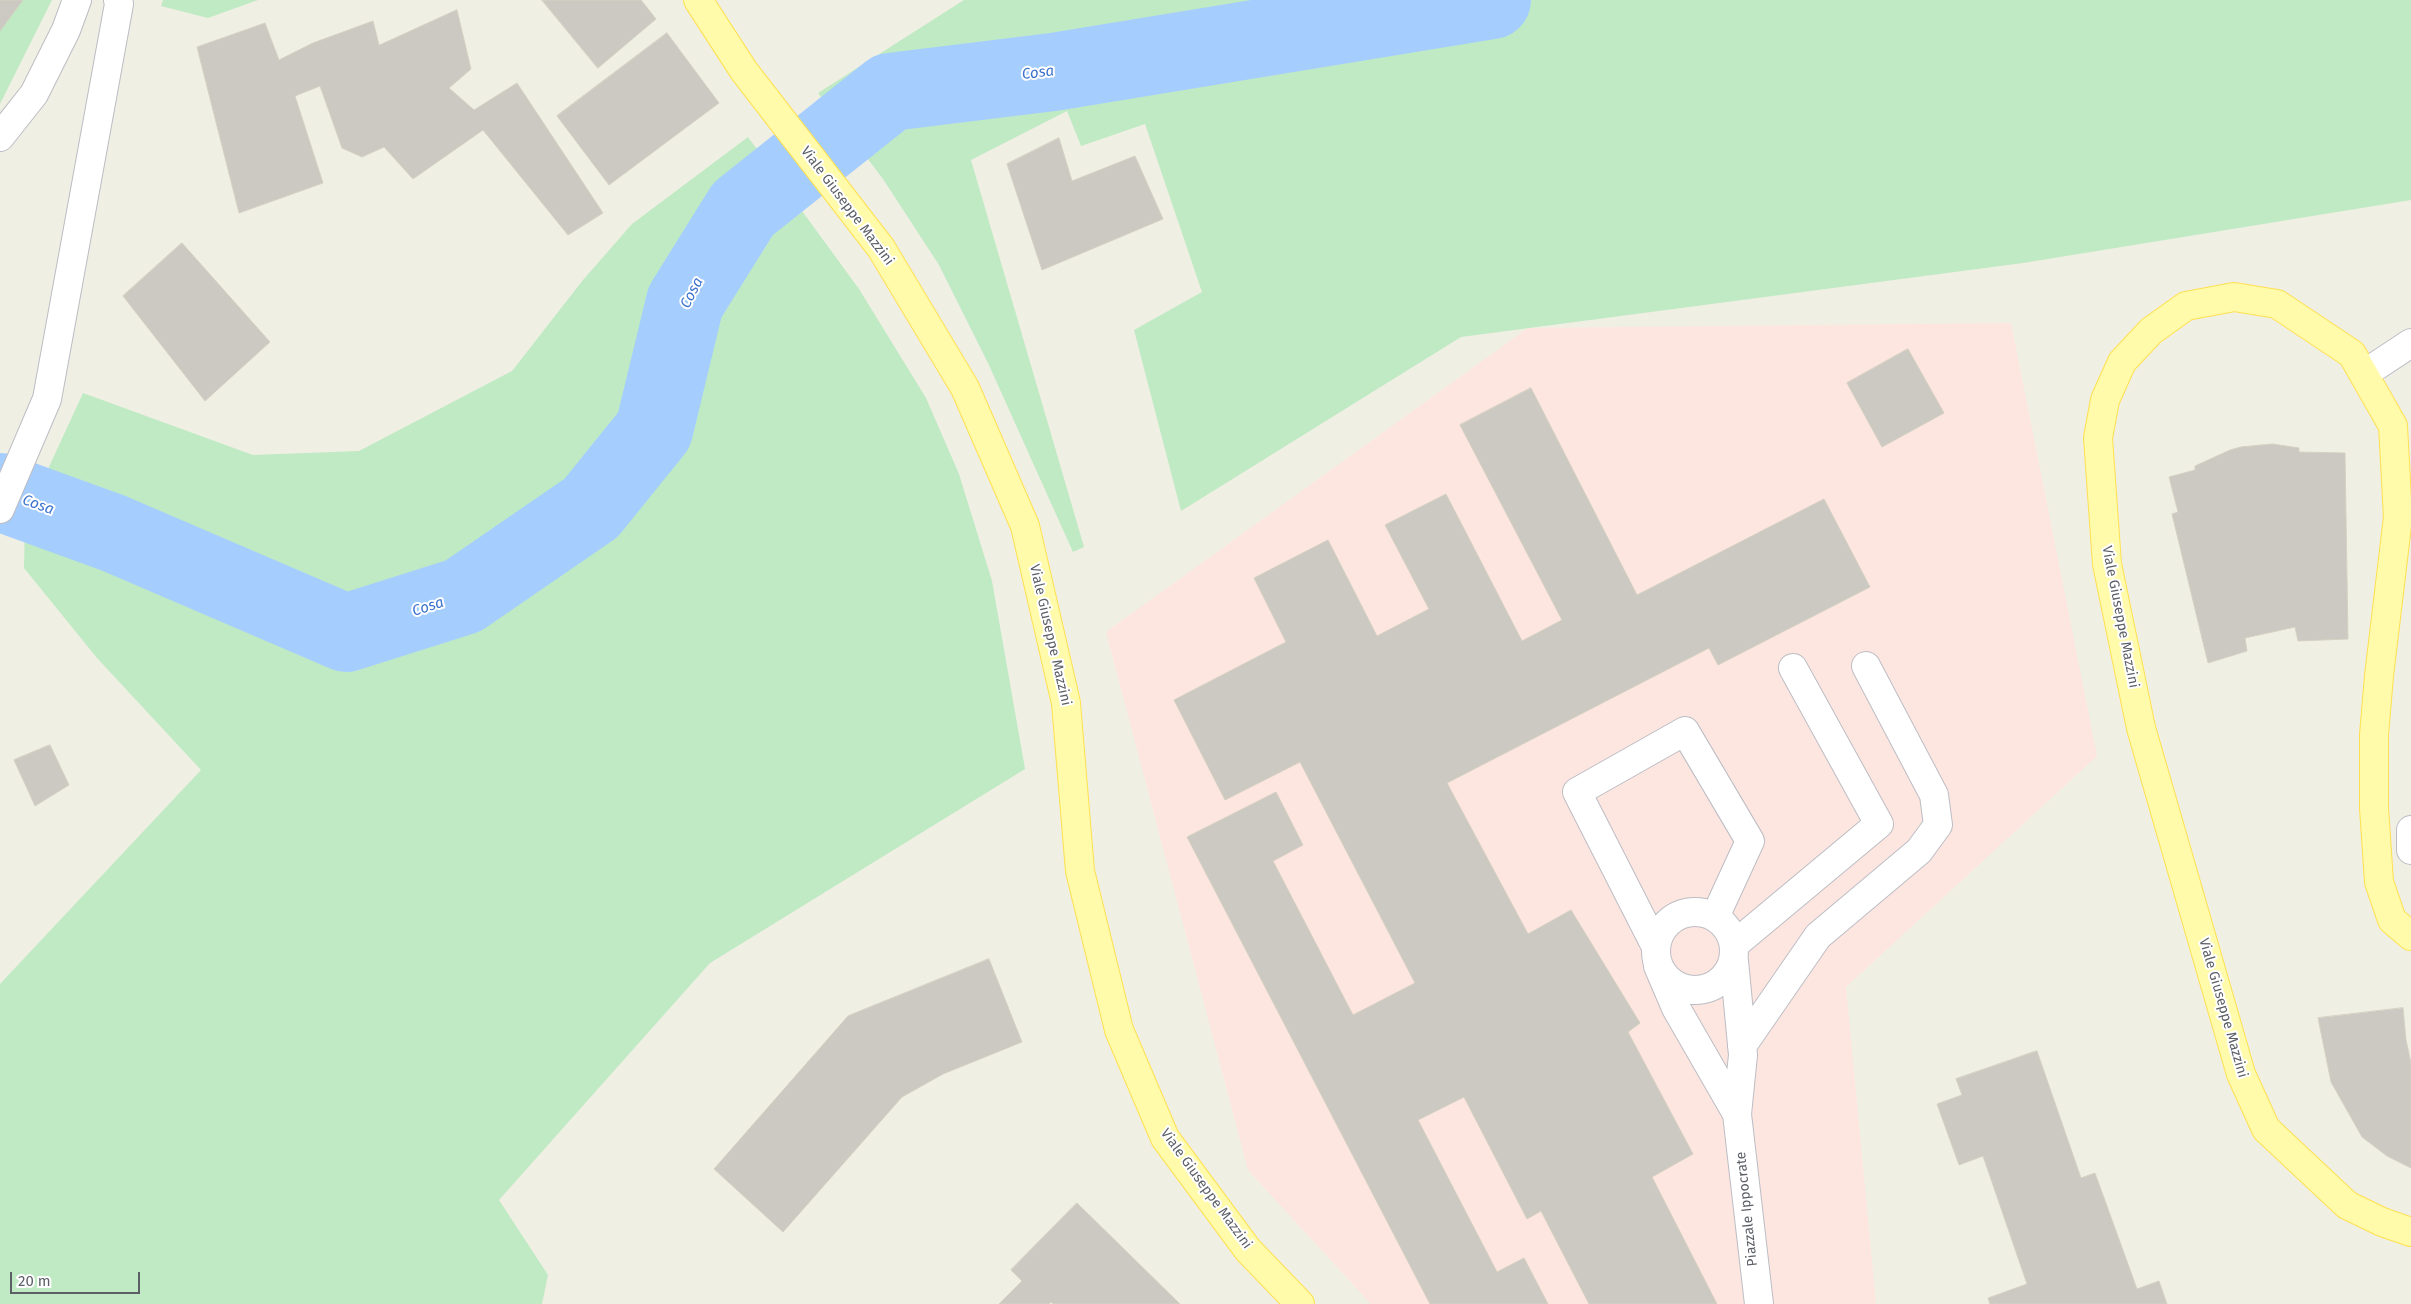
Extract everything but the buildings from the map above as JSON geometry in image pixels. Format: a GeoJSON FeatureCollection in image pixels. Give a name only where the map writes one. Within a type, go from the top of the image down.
{"type":"FeatureCollection","features":[{"type":"Feature","properties":{"kind":"main road","name":"Viale Giuseppe Mazzini"},"geometry":{"type":"LineString","coordinates":[[698,0],[744,71],[881,248],[965,388],[1025,526],[1066,703],[1080,871],[1119,1030],[1165,1138],[1248,1250],[1300,1304]]}},
{"type":"Feature","properties":{"kind":"main road","name":"Viale Giuseppe Mazzini"},"geometry":{"type":"LineString","coordinates":[[2411,936],[2392,920],[2379,882],[2374,808],[2375,725],[2403,543],[2398,517],[2393,426],[2352,354],[2277,304],[2234,297],[2186,306],[2151,331],[2122,362],[2105,400],[2098,438],[2107,564],[2141,728],[2241,1074],[2266,1129],[2306,1169],[2347,1205],[2382,1222],[2411,1232]]}},
{"type":"Feature","properties":{"kind":"street"},"geometry":{"type":"LineString","coordinates":[[0,137],[34,94],[66,30],[77,0]]}},
{"type":"Feature","properties":{"kind":"street"},"geometry":{"type":"LineString","coordinates":[[0,509],[46,399],[119,4],[118,0]]}},
{"type":"Feature","properties":{"kind":"street"},"geometry":{"type":"LineString","coordinates":[[2364,374],[2411,342]]}},
{"type":"Feature","properties":{"kind":"street"},"geometry":{"type":"LineString","coordinates":[[1742,1046],[1818,936],[1919,851],[1938,825],[1934,795],[1866,666]]}},
{"type":"Feature","properties":{"kind":"street"},"geometry":{"type":"LineString","coordinates":[[1734,953],[1879,824],[1793,668]]}},
{"type":"Feature","properties":{"kind":"street"},"geometry":{"type":"LineString","coordinates":[[1657,957],[1659,934],[1666,924],[1677,916],[1696,912],[1715,917],[1731,933],[1734,953],[1730,972],[1721,982],[1711,988],[1698,991],[1686,990],[1675,985],[1665,977],[1577,792],[1685,731],[1750,841],[1715,917]]}},
{"type":"Feature","properties":{"kind":"street"},"geometry":{"type":"LineString","coordinates":[[2411,830],[2411,850]]}},
{"type":"Feature","properties":{"kind":"street","name":"Piazzale Ippocrate"},"geometry":{"type":"LineString","coordinates":[[1734,953],[1742,1046],[1736,1114],[1759,1304]]}},
{"type":"Feature","properties":{"kind":"street","name":"Piazzale Ippocrate"},"geometry":{"type":"LineString","coordinates":[[1657,957],[1676,1008],[1736,1114]]}},
{"type":"Feature","properties":{"kind":"shaded area"},"geometry":{"type":"Polygon","coordinates":[[[2011,323],[2097,756],[1846,987],[1876,1304],[1371,1304],[1248,1170],[1106,632],[1528,328],[2011,323]]]}},
{"type":"Feature","properties":{"kind":"green space"},"geometry":{"type":"Polygon","coordinates":[[[0,0],[52,0],[0,104],[0,0]]]}},
{"type":"Feature","properties":{"kind":"green space"},"geometry":{"type":"Polygon","coordinates":[[[163,0],[258,0],[208,18],[161,6],[163,0]]]}},
{"type":"Feature","properties":{"kind":"green space"},"geometry":{"type":"Polygon","coordinates":[[[964,0],[2411,0],[2411,200],[2023,263],[1461,337],[1181,511],[1134,330],[1202,292],[1145,124],[1081,146],[1067,111],[971,160],[1084,547],[1073,552],[988,363],[939,265],[883,179],[818,93],[964,0]]]}},
{"type":"Feature","properties":{"kind":"green space"},"geometry":{"type":"Polygon","coordinates":[[[748,137],[859,289],[926,398],[959,474],[992,581],[1025,769],[710,963],[499,1200],[548,1275],[542,1304],[0,1304],[0,984],[201,770],[97,658],[24,568],[25,519],[83,393],[253,455],[359,451],[512,371],[583,280],[632,224],[748,137]]]}},
{"type":"Feature","properties":{"kind":"waterway","name":"Cosa"},"geometry":{"type":"LineString","coordinates":[[0,492],[113,533],[346,633],[463,596],[591,508],[654,430],[685,302],[743,209],[890,92],[1053,72],[1492,0]]}}]}
